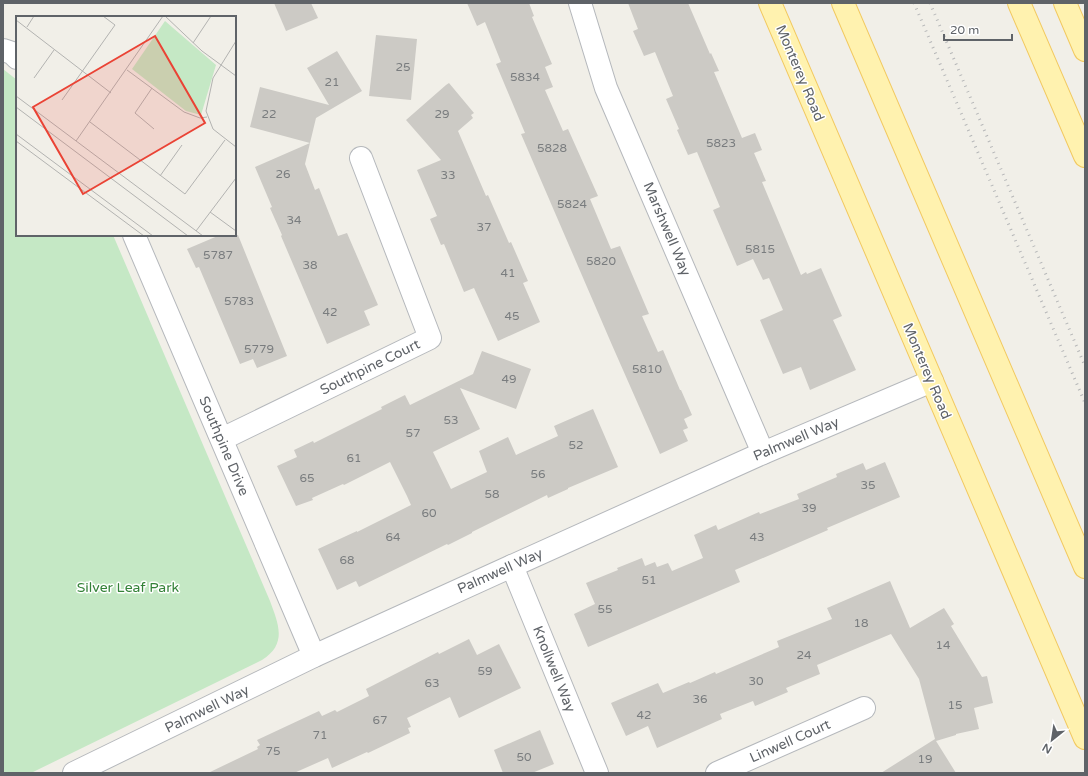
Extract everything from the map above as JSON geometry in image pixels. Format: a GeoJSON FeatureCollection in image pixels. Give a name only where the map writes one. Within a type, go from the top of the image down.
{"type":"FeatureCollection","features":[{"type":"Feature","properties":{"kind":"main road","name":"Monterey Road"},"geometry":{"type":"LineString","coordinates":[[770,3],[1085,738]]}},
{"type":"Feature","properties":{"kind":"main road"},"geometry":{"type":"LineString","coordinates":[[843,3],[1085,567]]}},
{"type":"Feature","properties":{"kind":"main road"},"geometry":{"type":"LineString","coordinates":[[1019,3],[1084,153]]}},
{"type":"Feature","properties":{"kind":"main road"},"geometry":{"type":"LineString","coordinates":[[1065,3],[1085,50]]}},
{"type":"Feature","properties":{"kind":"street","name":"Marshwell Way"},"geometry":{"type":"LineString","coordinates":[[580,3],[606,88],[763,453]]}},
{"type":"Feature","properties":{"kind":"street"},"geometry":{"type":"LineString","coordinates":[[3,50],[12,53],[16,57]]}},
{"type":"Feature","properties":{"kind":"street","name":"Southpine Court"},"geometry":{"type":"LineString","coordinates":[[222,439],[430,338],[361,158]]}},
{"type":"Feature","properties":{"kind":"street","name":"Southpine Drive"},"geometry":{"type":"LineString","coordinates":[[134,236],[314,656]]}},
{"type":"Feature","properties":{"kind":"street","name":"Palmwell Way"},"geometry":{"type":"LineString","coordinates":[[74,773],[314,656],[763,453],[932,381]]}},
{"type":"Feature","properties":{"kind":"street","name":"Knollwell Way"},"geometry":{"type":"LineString","coordinates":[[512,566],[597,773]]}},
{"type":"Feature","properties":{"kind":"street","name":"Linwell Court"},"geometry":{"type":"LineString","coordinates":[[716,773],[864,708]]}},
{"type":"Feature","properties":{"kind":"green space","name":"Silver Leaf Park"},"geometry":{"type":"Polygon","coordinates":[[[3,69],[16,79],[16,236],[113,236],[270,601],[276,617],[279,633],[275,647],[270,654],[262,660],[31,773],[3,773],[3,69]]]}},
{"type":"Feature","properties":{"kind":"building"},"geometry":{"type":"Polygon","coordinates":[[[274,3],[311,3],[318,18],[286,31],[274,3]]]}},
{"type":"Feature","properties":{"kind":"building"},"geometry":{"type":"Polygon","coordinates":[[[467,3],[529,3],[534,16],[532,17],[552,64],[545,67],[553,87],[545,90],[563,131],[568,129],[598,196],[590,199],[611,249],[620,246],[649,314],[642,316],[658,352],[663,350],[692,415],[684,419],[688,428],[683,430],[688,441],[660,454],[521,134],[525,133],[496,64],[501,62],[485,22],[477,26],[467,3]]]}},
{"type":"Feature","properties":{"kind":"building"},"geometry":{"type":"Polygon","coordinates":[[[628,3],[688,3],[719,71],[714,72],[742,138],[755,133],[762,150],[754,153],[766,181],[762,182],[801,275],[821,268],[842,316],[833,320],[856,370],[810,390],[801,367],[783,374],[760,320],[783,310],[769,278],[763,280],[753,259],[737,266],[713,210],[720,207],[697,152],[688,155],[666,99],[673,96],[655,52],[644,56],[633,31],[638,29],[628,3]]]}},
{"type":"Feature","properties":{"kind":"building"},"geometry":{"type":"Polygon","coordinates":[[[376,35],[417,39],[411,100],[369,96],[376,35]]]}},
{"type":"Feature","properties":{"kind":"building"},"geometry":{"type":"Polygon","coordinates":[[[337,51],[362,91],[316,118],[310,143],[250,127],[260,87],[329,105],[307,68],[337,51]]]}},
{"type":"Feature","properties":{"kind":"building"},"geometry":{"type":"Polygon","coordinates":[[[449,83],[474,113],[471,115],[473,118],[458,131],[486,196],[488,195],[509,243],[511,242],[528,281],[523,283],[540,322],[498,341],[474,288],[464,292],[444,244],[441,245],[430,219],[437,216],[417,170],[441,160],[406,120],[449,83]]]}},
{"type":"Feature","properties":{"kind":"building"},"geometry":{"type":"Polygon","coordinates":[[[310,143],[305,164],[315,190],[319,188],[338,236],[347,233],[378,305],[364,311],[370,325],[327,344],[281,236],[282,235],[270,208],[272,207],[255,167],[310,143]]]}},
{"type":"Feature","properties":{"kind":"building"},"geometry":{"type":"Polygon","coordinates":[[[238,235],[287,356],[257,368],[253,359],[240,364],[199,267],[196,268],[187,249],[218,236],[238,235]]]}},
{"type":"Feature","properties":{"kind":"building"},"geometry":{"type":"Polygon","coordinates":[[[482,351],[531,369],[516,409],[460,388],[480,429],[433,452],[451,489],[487,472],[479,451],[508,437],[516,455],[558,436],[554,426],[593,409],[618,467],[548,498],[547,495],[448,545],[447,544],[359,587],[356,581],[337,590],[318,549],[357,532],[411,505],[407,496],[390,462],[344,485],[343,484],[312,498],[313,500],[296,506],[277,466],[297,457],[294,450],[313,441],[314,443],[382,409],[381,407],[405,395],[410,405],[473,374],[482,351]]]}},
{"type":"Feature","properties":{"kind":"building"},"geometry":{"type":"Polygon","coordinates":[[[885,462],[900,497],[735,570],[740,582],[588,647],[574,614],[595,604],[586,583],[642,558],[645,566],[655,562],[657,567],[668,563],[672,571],[703,558],[694,535],[716,525],[718,530],[759,512],[760,514],[799,499],[797,494],[837,477],[836,474],[863,463],[866,470],[885,462]]]}},
{"type":"Feature","properties":{"kind":"building"},"geometry":{"type":"Polygon","coordinates":[[[890,581],[910,628],[944,608],[954,624],[951,626],[982,677],[987,676],[993,703],[974,708],[979,729],[956,734],[936,741],[956,773],[881,773],[935,739],[919,679],[891,634],[817,665],[820,674],[786,688],[788,692],[755,706],[753,701],[720,714],[722,719],[657,748],[648,726],[626,736],[611,703],[658,683],[663,693],[715,672],[716,674],[779,647],[777,641],[832,619],[827,608],[890,581]]]}},
{"type":"Feature","properties":{"kind":"building"},"geometry":{"type":"Polygon","coordinates":[[[469,639],[477,655],[499,644],[521,688],[459,718],[450,697],[407,718],[411,727],[408,728],[410,733],[332,768],[328,758],[294,773],[208,773],[258,749],[257,747],[260,745],[257,740],[319,711],[322,716],[335,710],[337,712],[369,696],[366,689],[438,652],[439,654],[469,639]]]}},
{"type":"Feature","properties":{"kind":"building"},"geometry":{"type":"Polygon","coordinates":[[[540,730],[554,764],[532,773],[503,773],[494,750],[540,730]]]}},
{"type":"Feature","properties":{"kind":"railway"},"geometry":{"type":"LineString","coordinates":[[914,3],[1085,403]]}},
{"type":"Feature","properties":{"kind":"railway"},"geometry":{"type":"LineString","coordinates":[[930,3],[1085,366]]}}]}
